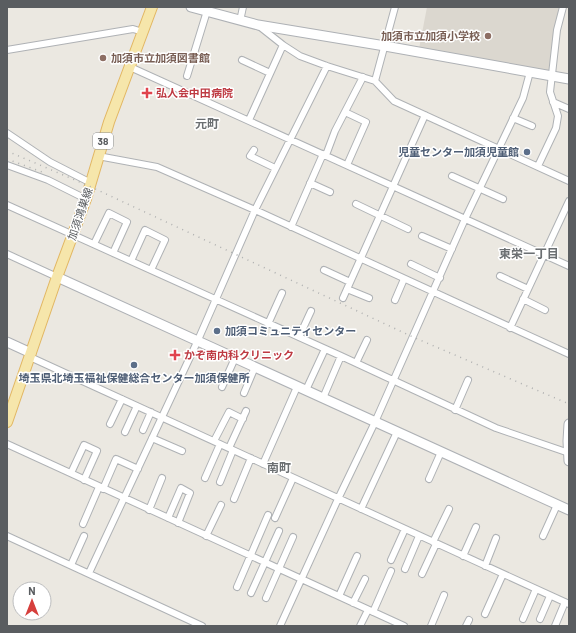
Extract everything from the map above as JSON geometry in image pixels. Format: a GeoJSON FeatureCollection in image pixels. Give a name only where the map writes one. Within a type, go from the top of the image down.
{"type":"FeatureCollection","features":[{"type":"Feature","properties":{"kind":"main road","name":"加須鴻巣線"},"geometry":{"type":"LineString","coordinates":[[7,422],[57,277],[86,199],[109,122],[152,7]]}},
{"type":"Feature","properties":{"kind":"street"},"geometry":{"type":"LineString","coordinates":[[191,7],[258,25],[569,79]]}},
{"type":"Feature","properties":{"kind":"street"},"geometry":{"type":"LineString","coordinates":[[240,20],[243,7]]}},
{"type":"Feature","properties":{"kind":"street"},"geometry":{"type":"LineString","coordinates":[[375,81],[395,7]]}},
{"type":"Feature","properties":{"kind":"street"},"geometry":{"type":"LineString","coordinates":[[538,166],[556,128],[558,116],[550,92],[558,26],[563,7]]}},
{"type":"Feature","properties":{"kind":"street"},"geometry":{"type":"LineString","coordinates":[[187,76],[207,12]]}},
{"type":"Feature","properties":{"kind":"street"},"geometry":{"type":"LineString","coordinates":[[258,25],[283,45],[300,56],[375,81],[394,101],[569,181]]}},
{"type":"Feature","properties":{"kind":"street"},"geometry":{"type":"LineString","coordinates":[[7,50],[133,30],[143,32]]}},
{"type":"Feature","properties":{"kind":"street"},"geometry":{"type":"LineString","coordinates":[[249,120],[283,45]]}},
{"type":"Feature","properties":{"kind":"street"},"geometry":{"type":"LineString","coordinates":[[242,60],[270,73]]}},
{"type":"Feature","properties":{"kind":"street"},"geometry":{"type":"LineString","coordinates":[[89,573],[198,340],[255,210],[327,66]]}},
{"type":"Feature","properties":{"kind":"street"},"geometry":{"type":"LineString","coordinates":[[130,67],[290,138],[569,266]]}},
{"type":"Feature","properties":{"kind":"street"},"geometry":{"type":"LineString","coordinates":[[280,626],[434,293],[465,219],[513,118],[522,98],[530,72]]}},
{"type":"Feature","properties":{"kind":"street"},"geometry":{"type":"LineString","coordinates":[[291,227],[310,183],[363,77]]}},
{"type":"Feature","properties":{"kind":"street"},"geometry":{"type":"LineString","coordinates":[[553,102],[569,109]]}},
{"type":"Feature","properties":{"kind":"street"},"geometry":{"type":"LineString","coordinates":[[345,112],[366,122],[347,165]]}},
{"type":"Feature","properties":{"kind":"street"},"geometry":{"type":"LineString","coordinates":[[343,298],[425,115]]}},
{"type":"Feature","properties":{"kind":"street"},"geometry":{"type":"LineString","coordinates":[[513,118],[532,126]]}},
{"type":"Feature","properties":{"kind":"street"},"geometry":{"type":"LineString","coordinates":[[7,133],[57,166],[91,183]]}},
{"type":"Feature","properties":{"kind":"street"},"geometry":{"type":"LineString","coordinates":[[254,150],[250,156],[276,168]]}},
{"type":"Feature","properties":{"kind":"street"},"geometry":{"type":"LineString","coordinates":[[98,156],[157,167],[255,210],[569,354]]}},
{"type":"Feature","properties":{"kind":"street"},"geometry":{"type":"LineString","coordinates":[[7,165],[48,180],[86,199]]}},
{"type":"Feature","properties":{"kind":"street"},"geometry":{"type":"LineString","coordinates":[[452,176],[503,199]]}},
{"type":"Feature","properties":{"kind":"street"},"geometry":{"type":"LineString","coordinates":[[310,183],[330,192]]}},
{"type":"Feature","properties":{"kind":"street"},"geometry":{"type":"LineString","coordinates":[[510,328],[569,201]]}},
{"type":"Feature","properties":{"kind":"street"},"geometry":{"type":"LineString","coordinates":[[356,204],[408,229]]}},
{"type":"Feature","properties":{"kind":"street"},"geometry":{"type":"LineString","coordinates":[[7,205],[341,356],[455,410],[496,428],[569,456],[569,424]]}},
{"type":"Feature","properties":{"kind":"street"},"geometry":{"type":"LineString","coordinates":[[94,244],[109,213],[127,222],[113,253]]}},
{"type":"Feature","properties":{"kind":"street"},"geometry":{"type":"LineString","coordinates":[[131,261],[145,230],[165,240],[151,270]]}},
{"type":"Feature","properties":{"kind":"street"},"geometry":{"type":"LineString","coordinates":[[422,236],[452,249]]}},
{"type":"Feature","properties":{"kind":"street"},"geometry":{"type":"LineString","coordinates":[[7,254],[569,510]]}},
{"type":"Feature","properties":{"kind":"street"},"geometry":{"type":"LineString","coordinates":[[411,264],[440,278]]}},
{"type":"Feature","properties":{"kind":"street"},"geometry":{"type":"LineString","coordinates":[[324,270],[350,282]]}},
{"type":"Feature","properties":{"kind":"street"},"geometry":{"type":"LineString","coordinates":[[500,276],[528,289]]}},
{"type":"Feature","properties":{"kind":"street"},"geometry":{"type":"LineString","coordinates":[[395,300],[404,279]]}},
{"type":"Feature","properties":{"kind":"street"},"geometry":{"type":"LineString","coordinates":[[347,289],[369,298]]}},
{"type":"Feature","properties":{"kind":"street"},"geometry":{"type":"LineString","coordinates":[[268,324],[282,293]]}},
{"type":"Feature","properties":{"kind":"street"},"geometry":{"type":"LineString","coordinates":[[524,299],[545,310]]}},
{"type":"Feature","properties":{"kind":"street"},"geometry":{"type":"LineString","coordinates":[[299,337],[311,311]]}},
{"type":"Feature","properties":{"kind":"street"},"geometry":{"type":"LineString","coordinates":[[356,363],[367,340]]}},
{"type":"Feature","properties":{"kind":"street"},"geometry":{"type":"LineString","coordinates":[[7,342],[137,406],[567,603],[555,626]]}},
{"type":"Feature","properties":{"kind":"street"},"geometry":{"type":"LineString","coordinates":[[263,464],[301,388],[325,349]]}},
{"type":"Feature","properties":{"kind":"street"},"geometry":{"type":"LineString","coordinates":[[323,398],[341,356]]}},
{"type":"Feature","properties":{"kind":"street"},"geometry":{"type":"LineString","coordinates":[[222,387],[235,358]]}},
{"type":"Feature","properties":{"kind":"street"},"geometry":{"type":"LineString","coordinates":[[244,393],[255,367]]}},
{"type":"Feature","properties":{"kind":"street"},"geometry":{"type":"LineString","coordinates":[[455,410],[468,380]]}},
{"type":"Feature","properties":{"kind":"street"},"geometry":{"type":"LineString","coordinates":[[110,424],[122,399]]}},
{"type":"Feature","properties":{"kind":"street"},"geometry":{"type":"LineString","coordinates":[[125,432],[137,406]]}},
{"type":"Feature","properties":{"kind":"street"},"geometry":{"type":"LineString","coordinates":[[220,482],[246,411]]}},
{"type":"Feature","properties":{"kind":"street"},"geometry":{"type":"LineString","coordinates":[[143,430],[151,412]]}},
{"type":"Feature","properties":{"kind":"street"},"geometry":{"type":"LineString","coordinates":[[205,478],[228,412],[243,419]]}},
{"type":"Feature","properties":{"kind":"street"},"geometry":{"type":"LineString","coordinates":[[361,509],[397,432]]}},
{"type":"Feature","properties":{"kind":"street"},"geometry":{"type":"LineString","coordinates":[[152,438],[182,451]]}},
{"type":"Feature","properties":{"kind":"street"},"geometry":{"type":"LineString","coordinates":[[7,444],[403,626]]}},
{"type":"Feature","properties":{"kind":"street"},"geometry":{"type":"LineString","coordinates":[[71,474],[84,445],[96,451],[84,480]]}},
{"type":"Feature","properties":{"kind":"street"},"geometry":{"type":"LineString","coordinates":[[429,479],[441,452]]}},
{"type":"Feature","properties":{"kind":"street"},"geometry":{"type":"LineString","coordinates":[[234,499],[251,458]]}},
{"type":"Feature","properties":{"kind":"street"},"geometry":{"type":"LineString","coordinates":[[82,524],[116,459],[138,469]]}},
{"type":"Feature","properties":{"kind":"street"},"geometry":{"type":"LineString","coordinates":[[149,510],[162,478]]}},
{"type":"Feature","properties":{"kind":"street"},"geometry":{"type":"LineString","coordinates":[[275,518],[293,478]]}},
{"type":"Feature","properties":{"kind":"street"},"geometry":{"type":"LineString","coordinates":[[168,518],[181,488],[190,493],[178,523]]}},
{"type":"Feature","properties":{"kind":"street"},"geometry":{"type":"LineString","coordinates":[[206,536],[221,505]]}},
{"type":"Feature","properties":{"kind":"street"},"geometry":{"type":"LineString","coordinates":[[543,536],[557,505]]}},
{"type":"Feature","properties":{"kind":"street"},"geometry":{"type":"LineString","coordinates":[[422,574],[449,509]]}},
{"type":"Feature","properties":{"kind":"street"},"geometry":{"type":"LineString","coordinates":[[236,586],[268,515]]}},
{"type":"Feature","properties":{"kind":"street"},"geometry":{"type":"LineString","coordinates":[[463,556],[476,527]]}},
{"type":"Feature","properties":{"kind":"street"},"geometry":{"type":"LineString","coordinates":[[391,560],[405,529]]}},
{"type":"Feature","properties":{"kind":"street"},"geometry":{"type":"LineString","coordinates":[[251,593],[279,531]]}},
{"type":"Feature","properties":{"kind":"street"},"geometry":{"type":"LineString","coordinates":[[7,536],[202,626]]}},
{"type":"Feature","properties":{"kind":"street"},"geometry":{"type":"LineString","coordinates":[[71,565],[84,536]]}},
{"type":"Feature","properties":{"kind":"street"},"geometry":{"type":"LineString","coordinates":[[405,569],[420,536]]}},
{"type":"Feature","properties":{"kind":"street"},"geometry":{"type":"LineString","coordinates":[[266,598],[293,537]]}},
{"type":"Feature","properties":{"kind":"street"},"geometry":{"type":"LineString","coordinates":[[485,566],[496,538]]}},
{"type":"Feature","properties":{"kind":"street"},"geometry":{"type":"LineString","coordinates":[[339,596],[357,556]]}},
{"type":"Feature","properties":{"kind":"street"},"geometry":{"type":"LineString","coordinates":[[360,626],[371,611],[391,571]]}},
{"type":"Feature","properties":{"kind":"street"},"geometry":{"type":"LineString","coordinates":[[485,614],[503,574]]}},
{"type":"Feature","properties":{"kind":"street"},"geometry":{"type":"LineString","coordinates":[[353,603],[364,579]]}},
{"type":"Feature","properties":{"kind":"street"},"geometry":{"type":"LineString","coordinates":[[523,619],[536,589]]}},
{"type":"Feature","properties":{"kind":"street"},"geometry":{"type":"LineString","coordinates":[[431,626],[444,595]]}},
{"type":"Feature","properties":{"kind":"street"},"geometry":{"type":"LineString","coordinates":[[540,619],[550,596]]}},
{"type":"Feature","properties":{"kind":"street"},"geometry":{"type":"LineString","coordinates":[[466,626],[469,620]]}},
{"type":"Feature","properties":{"kind":"shaded area","name":"加須市立加須小学校"},"geometry":{"type":"Polygon","coordinates":[[[427,7],[561,7],[550,71],[419,49],[427,7]]]}},
{"type":"Feature","properties":{"kind":"railway"},"geometry":{"type":"LineString","coordinates":[[7,151],[89,186],[413,337],[569,404]]}},
{"type":"Feature","properties":{"kind":"railway"},"geometry":{"type":"LineString","coordinates":[[7,159],[42,172]]}},
{"type":"Feature","properties":{"kind":"place","name":"加須市立加須小学校"},"geometry":{"type":"Point","coordinates":[488,36]}},
{"type":"Feature","properties":{"kind":"place","name":"加須市立加須図書館"},"geometry":{"type":"Point","coordinates":[103,58]}},
{"type":"Feature","properties":{"kind":"place","name":"弘人会中田病院"},"geometry":{"type":"Point","coordinates":[147,93]}},
{"type":"Feature","properties":{"kind":"place","name":"児童センター加須児童館"},"geometry":{"type":"Point","coordinates":[527,152]}},
{"type":"Feature","properties":{"kind":"place","name":"加須コミュニティセンター"},"geometry":{"type":"Point","coordinates":[217,331]}},
{"type":"Feature","properties":{"kind":"place","name":"かぞ南内科クリニック"},"geometry":{"type":"Point","coordinates":[175,355]}},
{"type":"Feature","properties":{"kind":"place","name":"埼玉県北埼玉福祉保健総合センター加須保健所"},"geometry":{"type":"Point","coordinates":[134,365]}},
{"type":"Feature","properties":{"kind":"district","name":"元町"},"geometry":{"type":"Point","coordinates":[207,124]}},
{"type":"Feature","properties":{"kind":"district","name":"東栄一丁目"},"geometry":{"type":"Point","coordinates":[529,254]}},
{"type":"Feature","properties":{"kind":"district","name":"南町"},"geometry":{"type":"Point","coordinates":[279,468]}}]}
